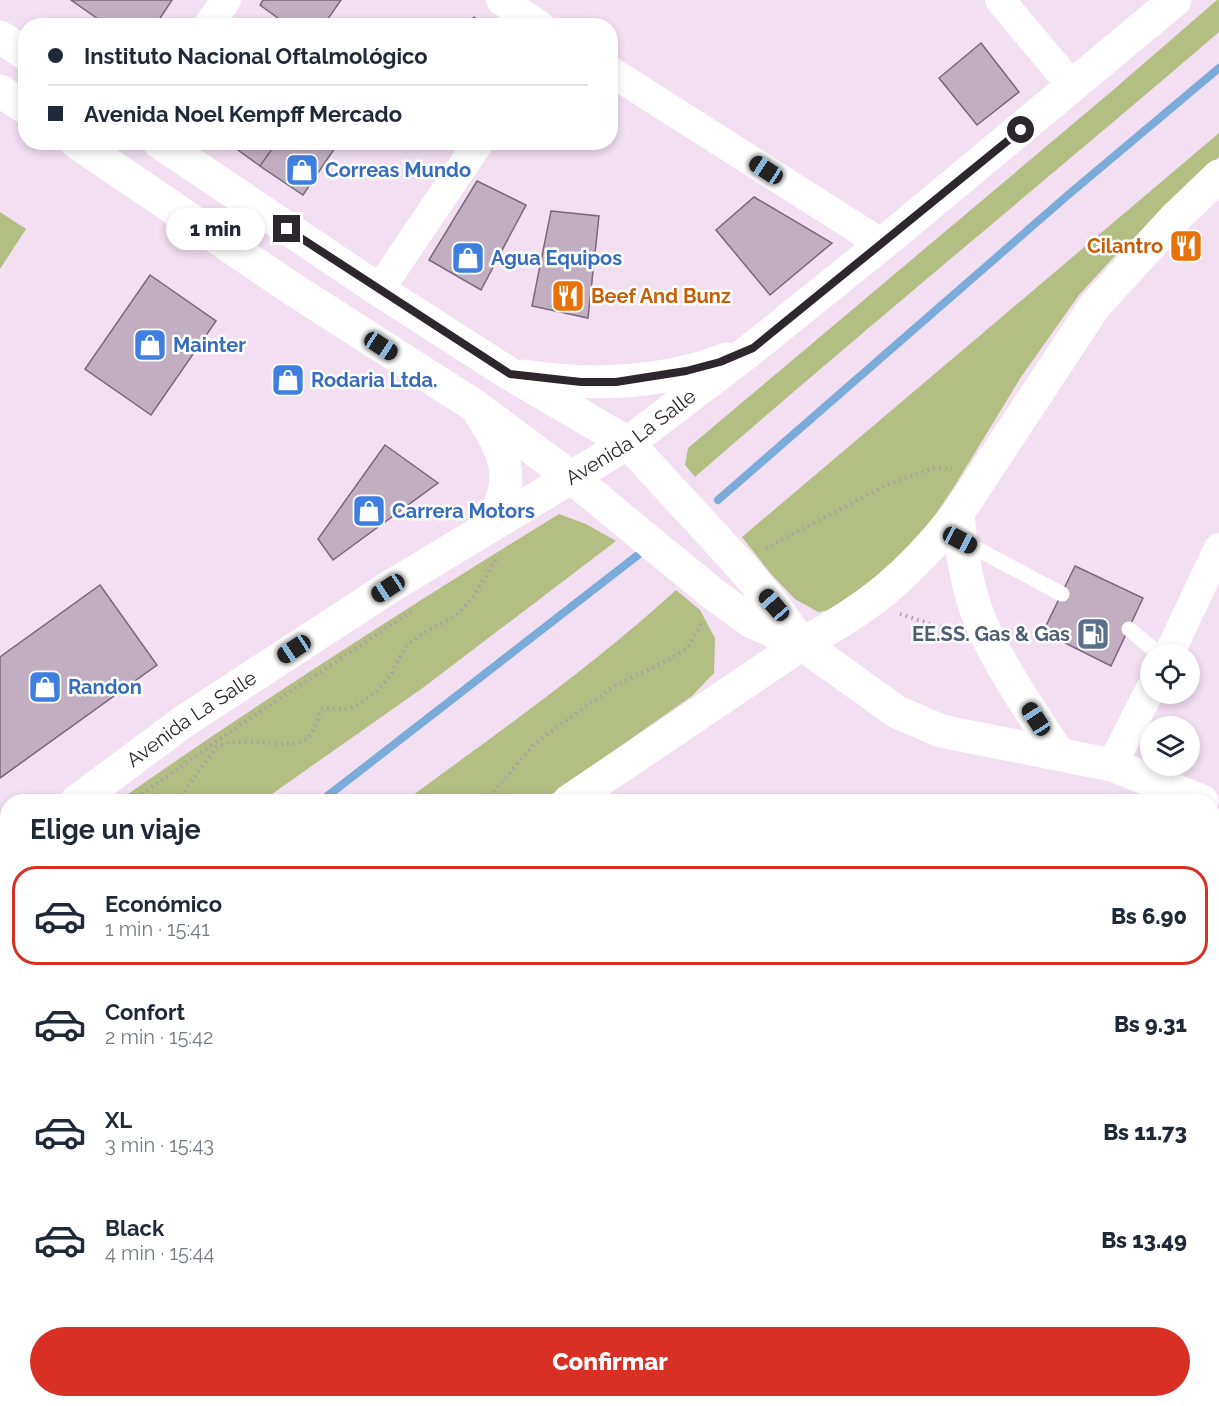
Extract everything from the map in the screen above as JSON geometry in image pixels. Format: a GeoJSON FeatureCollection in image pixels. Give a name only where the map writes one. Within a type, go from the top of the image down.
{"type":"FeatureCollection","features":[{"type":"Feature","properties":{"kind":"main road","name":"Avenida La Salle"},"geometry":{"type":"LineString","coordinates":[[86,794],[183,722],[388,588],[628,443],[753,348],[882,244],[1175,0]]}},
{"type":"Feature","properties":{"kind":"main road"},"geometry":{"type":"LineString","coordinates":[[0,37],[18,49]]}},
{"type":"Feature","properties":{"kind":"main road"},"geometry":{"type":"LineString","coordinates":[[0,91],[18,103]]}},
{"type":"Feature","properties":{"kind":"main road"},"geometry":{"type":"LineString","coordinates":[[88,150],[288,286],[475,406],[571,477],[709,591],[752,622],[801,644],[897,712],[941,731],[1112,765],[1184,794]]}},
{"type":"Feature","properties":{"kind":"main road"},"geometry":{"type":"LineString","coordinates":[[171,150],[379,290],[510,374],[628,443],[738,563],[774,605],[801,644]]}},
{"type":"Feature","properties":{"kind":"main road"},"geometry":{"type":"LineString","coordinates":[[579,794],[801,644],[842,622],[880,595],[959,526],[986,470],[1094,307],[1173,220],[1219,176]]}},
{"type":"Feature","properties":{"kind":"main road"},"geometry":{"type":"LineString","coordinates":[[510,374],[581,382],[616,382],[686,371],[720,362],[753,348]]}},
{"type":"Feature","properties":{"kind":"main road"},"geometry":{"type":"LineString","coordinates":[[475,406],[495,436],[505,463],[507,489],[490,526]]}},
{"type":"Feature","properties":{"kind":"main road"},"geometry":{"type":"LineString","coordinates":[[959,526],[965,572],[985,633],[1014,685],[1058,753]]}},
{"type":"Feature","properties":{"kind":"street"},"geometry":{"type":"LineString","coordinates":[[214,18],[226,0]]}},
{"type":"Feature","properties":{"kind":"street"},"geometry":{"type":"LineString","coordinates":[[501,0],[528,18]]}},
{"type":"Feature","properties":{"kind":"street"},"geometry":{"type":"LineString","coordinates":[[999,0],[1073,87]]}},
{"type":"Feature","properties":{"kind":"street"},"geometry":{"type":"LineString","coordinates":[[618,75],[882,244]]}},
{"type":"Feature","properties":{"kind":"street"},"geometry":{"type":"LineString","coordinates":[[379,290],[474,150]]}},
{"type":"Feature","properties":{"kind":"street"},"geometry":{"type":"LineString","coordinates":[[1173,644],[1219,548]]}},
{"type":"Feature","properties":{"kind":"street"},"geometry":{"type":"LineString","coordinates":[[1112,765],[1143,704]]}},
{"type":"Feature","properties":{"kind":"lane"},"geometry":{"type":"LineString","coordinates":[[959,526],[1062,594]]}},
{"type":"Feature","properties":{"kind":"lane"},"geometry":{"type":"LineString","coordinates":[[1129,629],[1147,644]]}},
{"type":"Feature","properties":{"kind":"path"},"geometry":{"type":"LineString","coordinates":[[738,563],[889,484],[934,468],[986,470]]}},
{"type":"Feature","properties":{"kind":"path"},"geometry":{"type":"LineString","coordinates":[[182,794],[217,747],[226,742],[247,740],[281,744],[302,742],[309,737],[321,708],[345,709],[364,701],[375,693],[385,684],[410,643],[464,608],[499,557],[489,563]]}},
{"type":"Feature","properties":{"kind":"path"},"geometry":{"type":"LineString","coordinates":[[492,794],[535,743],[614,686],[670,659],[687,648],[698,631],[709,591]]}},
{"type":"Feature","properties":{"kind":"path"},"geometry":{"type":"LineString","coordinates":[[880,595],[893,611],[910,619],[970,636],[985,633]]}},
{"type":"Feature","properties":{"kind":"path"},"geometry":{"type":"LineString","coordinates":[[142,794],[237,727],[421,605]]}},
{"type":"Feature","properties":{"kind":"green space"},"geometry":{"type":"Polygon","coordinates":[[[1219,0],[1219,32],[695,477],[685,465],[688,448],[1219,0]]]}},
{"type":"Feature","properties":{"kind":"green space"},"geometry":{"type":"Polygon","coordinates":[[[1219,133],[1219,157],[1112,259],[1079,295],[1021,377],[954,487],[919,539],[842,608],[818,612],[795,599],[771,574],[742,537],[1219,133]]]}},
{"type":"Feature","properties":{"kind":"green space"},"geometry":{"type":"Polygon","coordinates":[[[0,212],[26,229],[0,269],[0,212]]]}},
{"type":"Feature","properties":{"kind":"green space"},"geometry":{"type":"Polygon","coordinates":[[[559,514],[586,524],[616,541],[424,687],[272,794],[128,794],[227,726],[447,583],[559,514]]]}},
{"type":"Feature","properties":{"kind":"green space"},"geometry":{"type":"Polygon","coordinates":[[[676,590],[700,610],[715,638],[714,673],[692,696],[552,794],[415,794],[578,673],[676,590]]]}},
{"type":"Feature","properties":{"kind":"building"},"geometry":{"type":"Polygon","coordinates":[[[71,0],[172,0],[160,18],[97,18],[71,0]]]}},
{"type":"Feature","properties":{"kind":"building"},"geometry":{"type":"Polygon","coordinates":[[[263,0],[341,0],[329,18],[278,18],[260,5],[263,0]]]}},
{"type":"Feature","properties":{"kind":"building"},"geometry":{"type":"Polygon","coordinates":[[[981,43],[1019,92],[977,125],[939,78],[981,43]]]}},
{"type":"Feature","properties":{"kind":"building"},"geometry":{"type":"Polygon","coordinates":[[[238,150],[271,150],[260,166],[238,150]]]}},
{"type":"Feature","properties":{"kind":"building"},"geometry":{"type":"Polygon","coordinates":[[[271,150],[334,150],[303,195],[260,166],[271,150]]]}},
{"type":"Feature","properties":{"kind":"building"},"geometry":{"type":"Polygon","coordinates":[[[477,181],[526,205],[481,290],[429,260],[477,181]]]}},
{"type":"Feature","properties":{"kind":"building"},"geometry":{"type":"Polygon","coordinates":[[[754,197],[832,243],[770,295],[716,230],[754,197]]]}},
{"type":"Feature","properties":{"kind":"building"},"geometry":{"type":"Polygon","coordinates":[[[551,211],[599,216],[588,318],[532,306],[551,211]]]}},
{"type":"Feature","properties":{"kind":"building"},"geometry":{"type":"Polygon","coordinates":[[[150,275],[216,321],[151,415],[85,369],[150,275]]]}},
{"type":"Feature","properties":{"kind":"building","name":"Rodaria Ltda."},"geometry":{"type":"Polygon","coordinates":[[[283,370],[299,382],[294,389],[277,378],[283,370]]]}},
{"type":"Feature","properties":{"kind":"building","name":"Carrera Motors"},"geometry":{"type":"Polygon","coordinates":[[[385,445],[438,483],[333,560],[318,539],[385,445]]]}},
{"type":"Feature","properties":{"kind":"building"},"geometry":{"type":"Polygon","coordinates":[[[1075,566],[1143,598],[1111,666],[1043,632],[1075,566]]]}},
{"type":"Feature","properties":{"kind":"building"},"geometry":{"type":"Polygon","coordinates":[[[100,585],[157,665],[0,778],[0,657],[100,585]]]}},
{"type":"Feature","properties":{"kind":"waterway"},"geometry":{"type":"LineString","coordinates":[[718,500],[1068,195],[1219,68]]}},
{"type":"Feature","properties":{"kind":"waterway"},"geometry":{"type":"LineString","coordinates":[[330,794],[638,555]]}},
{"type":"Feature","properties":{"kind":"place","name":"Correas Mundo"},"geometry":{"type":"Point","coordinates":[302,170]}},
{"type":"Feature","properties":{"kind":"place","name":"Cilantro"},"geometry":{"type":"Point","coordinates":[1186,246]}},
{"type":"Feature","properties":{"kind":"place","name":"Agua Equipos"},"geometry":{"type":"Point","coordinates":[468,258]}},
{"type":"Feature","properties":{"kind":"place","name":"Beef And Bunz"},"geometry":{"type":"Point","coordinates":[568,296]}},
{"type":"Feature","properties":{"kind":"place","name":"Mainter"},"geometry":{"type":"Point","coordinates":[150,345]}},
{"type":"Feature","properties":{"kind":"place","name":"Rodaria Ltda."},"geometry":{"type":"Point","coordinates":[288,380]}},
{"type":"Feature","properties":{"kind":"place","name":"Carrera Motors"},"geometry":{"type":"Point","coordinates":[369,511]}},
{"type":"Feature","properties":{"kind":"place","name":"EE.SS. Gas & Gas"},"geometry":{"type":"Point","coordinates":[1093,634]}},
{"type":"Feature","properties":{"kind":"place","name":"Randon"},"geometry":{"type":"Point","coordinates":[45,687]}},
{"type":"Feature","properties":{"kind":"route"},"geometry":{"type":"LineString","coordinates":[[287,229],[510,374],[581,382],[616,382],[651,378],[720,362],[753,348],[1021,130]]}}]}
